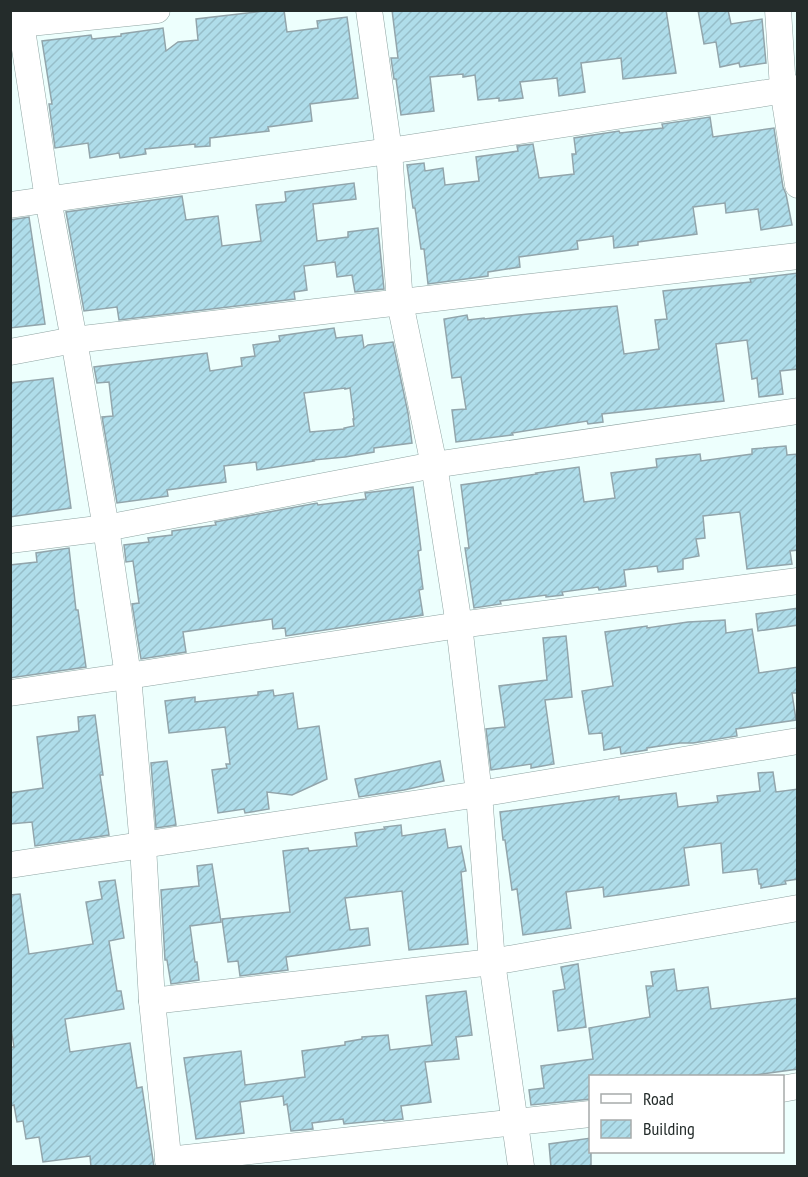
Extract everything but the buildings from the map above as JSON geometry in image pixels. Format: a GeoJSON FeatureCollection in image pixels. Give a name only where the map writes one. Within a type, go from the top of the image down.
{"type":"FeatureCollection","features":[{"type":"Feature","properties":{"kind":"street"},"geometry":{"type":"LineString","coordinates":[[157,10],[16,20],[74,340],[128,676],[143,846],[152,1000],[169,1163],[589,1114]]}},
{"type":"Feature","properties":{"kind":"street"},"geometry":{"type":"LineString","coordinates":[[369,10],[389,151],[400,303],[434,465],[459,625],[479,794],[492,962],[520,1167]]}},
{"type":"Feature","properties":{"kind":"street"},"geometry":{"type":"LineString","coordinates":[[778,10],[790,88],[798,185]]}},
{"type":"Feature","properties":{"kind":"street"},"geometry":{"type":"LineString","coordinates":[[10,205],[389,151],[790,88]]}},
{"type":"Feature","properties":{"kind":"street"},"geometry":{"type":"LineString","coordinates":[[10,352],[74,340],[798,256]]}},
{"type":"Feature","properties":{"kind":"street"},"geometry":{"type":"LineString","coordinates":[[10,540],[106,528],[434,465],[798,411]]}},
{"type":"Feature","properties":{"kind":"street"},"geometry":{"type":"LineString","coordinates":[[10,693],[459,625],[798,581]]}},
{"type":"Feature","properties":{"kind":"street"},"geometry":{"type":"LineString","coordinates":[[10,865],[479,794],[798,741]]}},
{"type":"Feature","properties":{"kind":"street"},"geometry":{"type":"LineString","coordinates":[[152,1000],[492,962],[798,908]]}}]}
